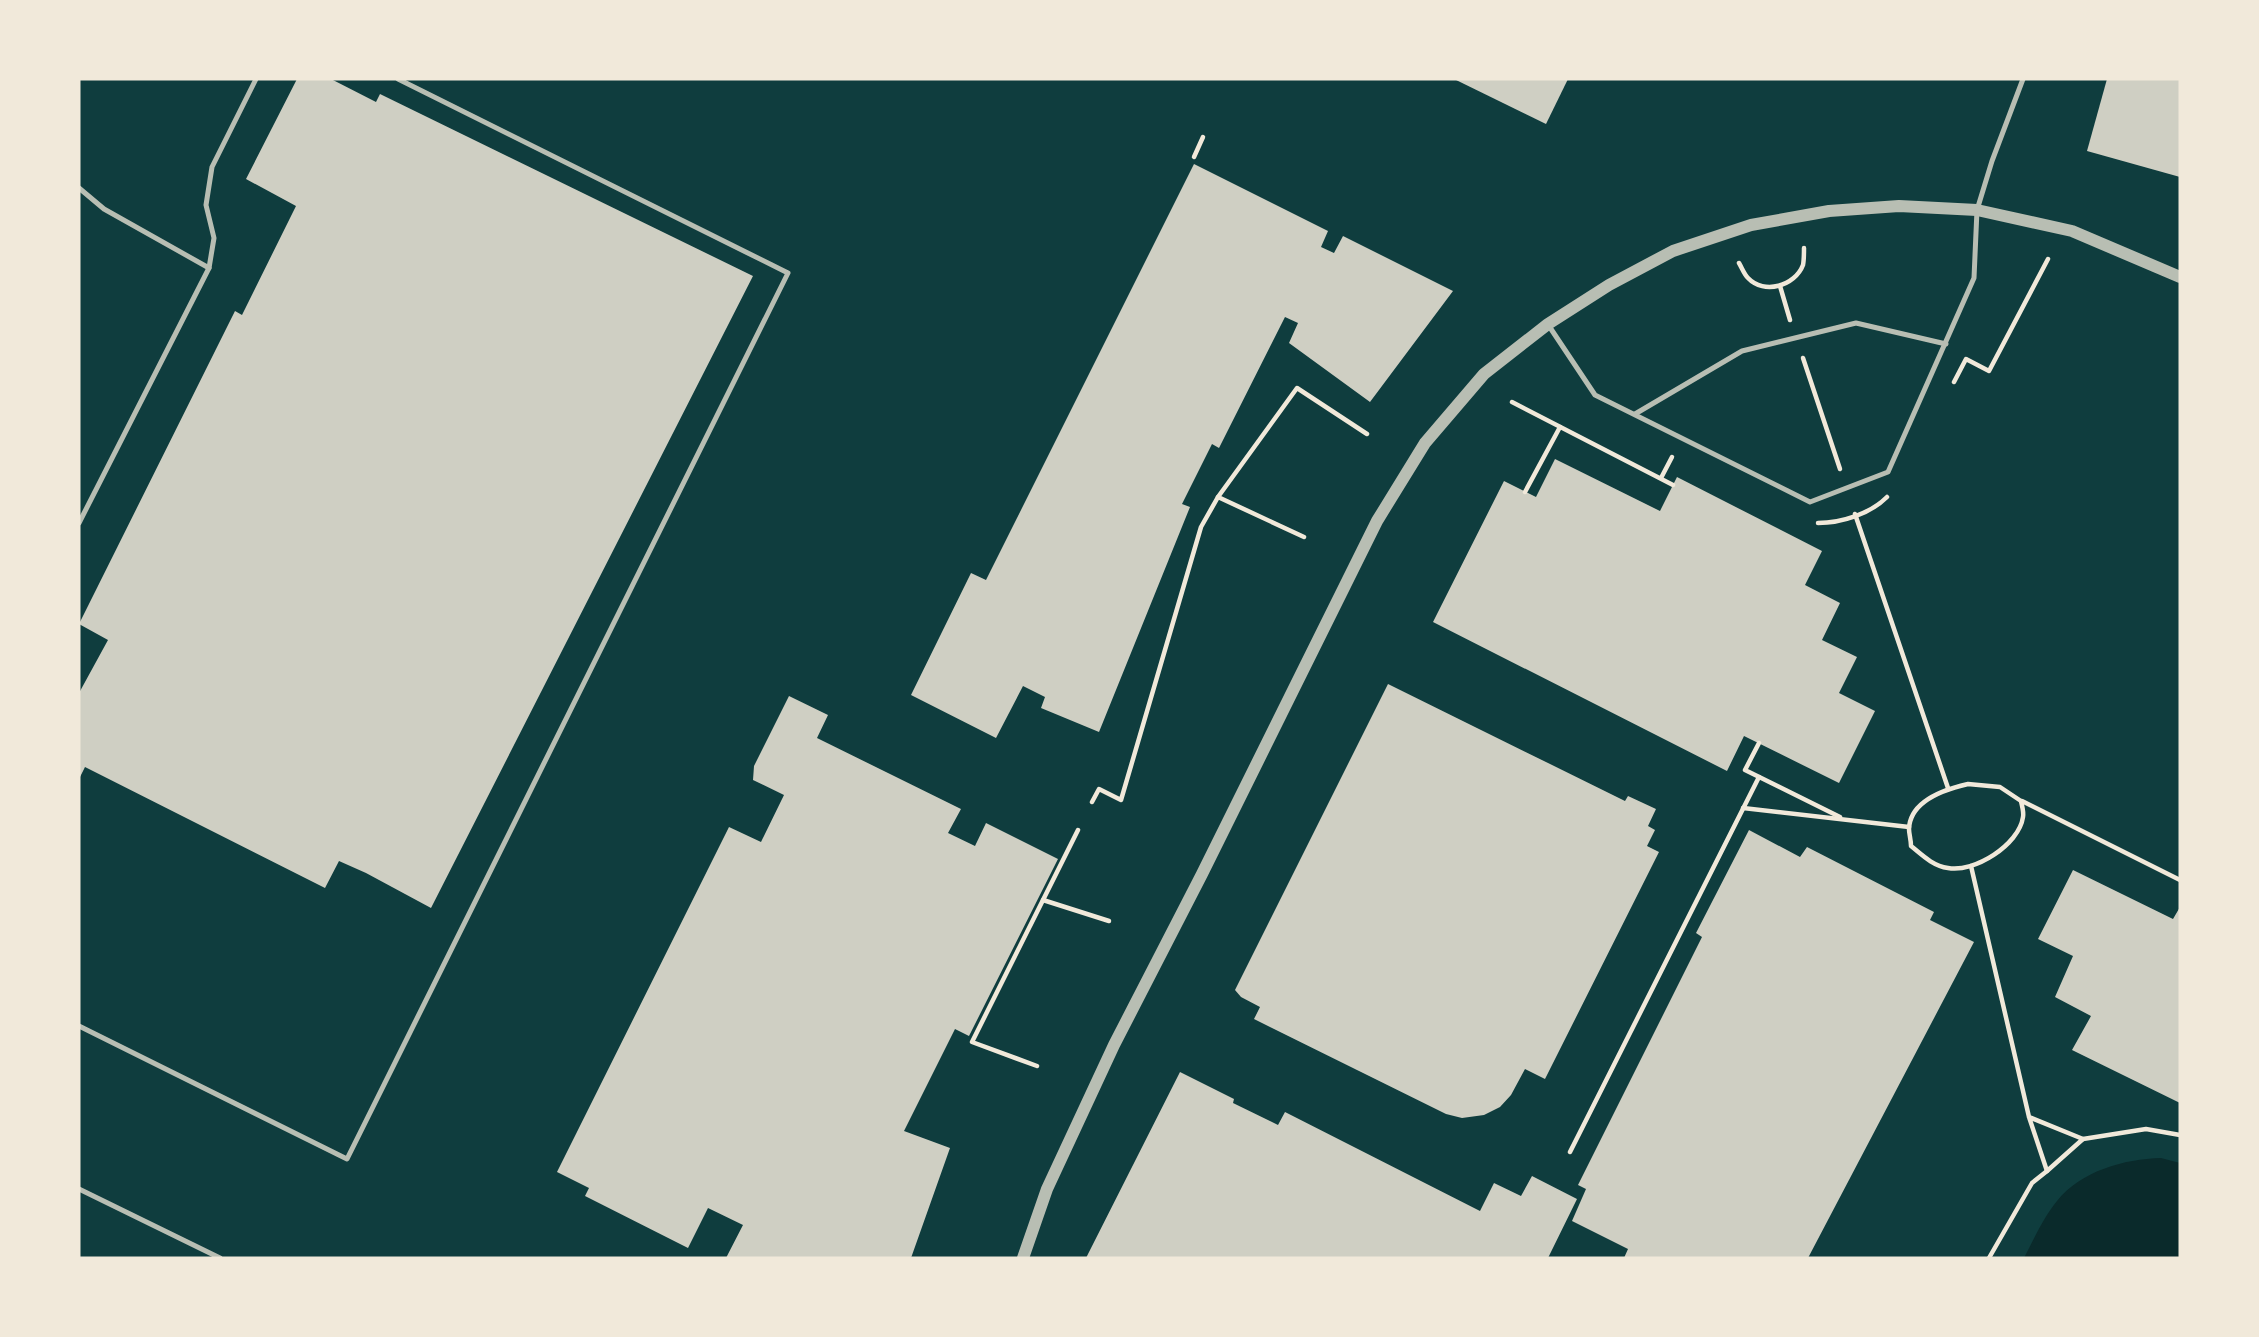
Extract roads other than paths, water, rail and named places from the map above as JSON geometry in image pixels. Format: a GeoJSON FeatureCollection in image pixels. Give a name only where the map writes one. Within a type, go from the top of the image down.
{"type":"FeatureCollection","features":[{"type":"Feature","properties":{"kind":"street"},"geometry":{"type":"LineString","coordinates":[[1023,1258],[1047,1189],[1114,1045],[1377,521],[1425,443],[1484,374],[1548,324],[1609,285],[1673,251],[1751,225],[1829,211],[1887,207],[1977,210],[2072,231],[2180,277]]}},
{"type":"Feature","properties":{"kind":"lane"},"geometry":{"type":"LineString","coordinates":[[79,523],[209,268],[214,237],[206,205],[212,167],[256,79]]}},
{"type":"Feature","properties":{"kind":"lane"},"geometry":{"type":"LineString","coordinates":[[79,1026],[347,1159],[788,273],[398,79]]}},
{"type":"Feature","properties":{"kind":"lane"},"geometry":{"type":"LineString","coordinates":[[1548,324],[1595,395],[1810,502],[1888,472],[1975,278],[1977,210],[2023,79]]}},
{"type":"Feature","properties":{"kind":"lane"},"geometry":{"type":"LineString","coordinates":[[79,188],[104,209],[209,268]]}},
{"type":"Feature","properties":{"kind":"lane"},"geometry":{"type":"LineString","coordinates":[[1635,414],[1742,351],[1856,323],[1946,344]]}},
{"type":"Feature","properties":{"kind":"lane"},"geometry":{"type":"LineString","coordinates":[[79,1190],[220,1258]]}},
{"type":"Feature","properties":{"kind":"water"},"geometry":{"type":"Polygon","coordinates":[[[2161,1158],[2180,1163],[2180,1258],[2024,1258],[2052,1208],[2078,1182],[2118,1164],[2161,1158]]]}}]}
